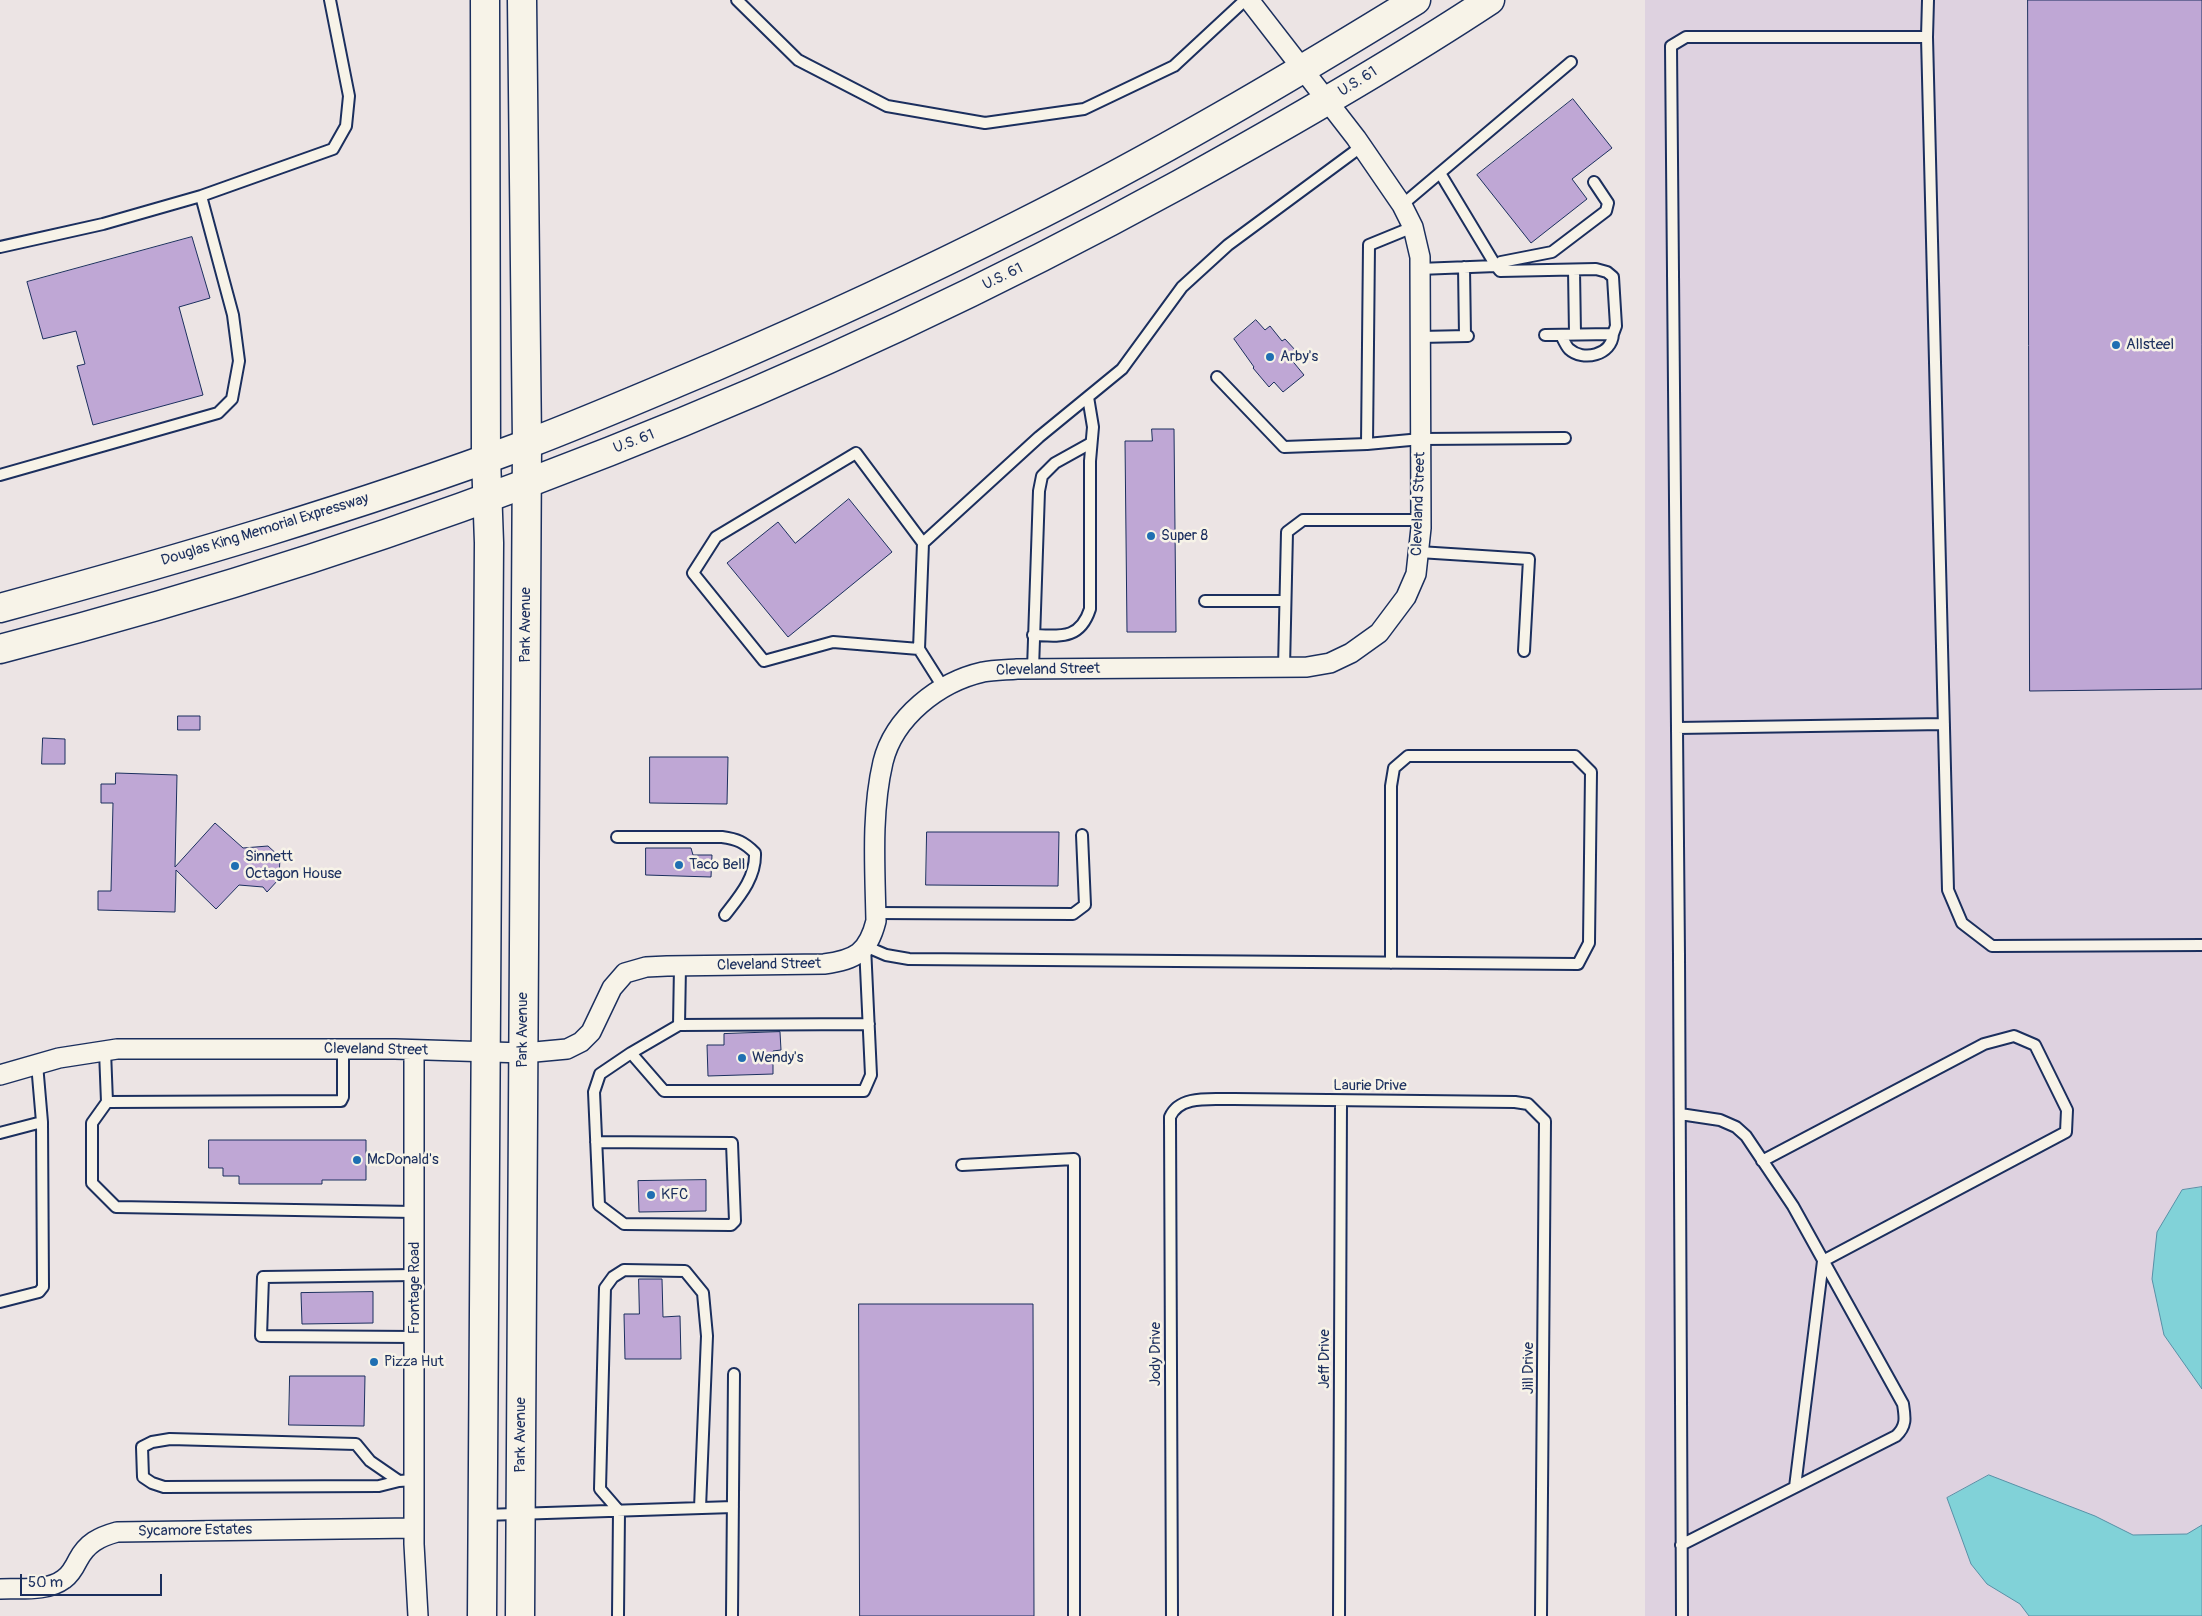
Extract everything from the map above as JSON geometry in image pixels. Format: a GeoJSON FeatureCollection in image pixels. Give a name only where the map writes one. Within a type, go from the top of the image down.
{"type":"FeatureCollection","features":[{"type":"Feature","properties":{"kind":"main road"},"geometry":{"type":"LineString","coordinates":[[482,1616],[489,498],[486,458],[485,0]]}},
{"type":"Feature","properties":{"kind":"main road","name":"Park Avenue"},"geometry":{"type":"LineString","coordinates":[[520,1616],[527,485],[522,0]]}},
{"type":"Feature","properties":{"kind":"main road"},"geometry":{"type":"LineString","coordinates":[[527,444],[641,398],[884,291],[1019,226],[1101,183],[1304,69],[1416,0]]}},
{"type":"Feature","properties":{"kind":"main road","name":"U.S. 61"},"geometry":{"type":"LineString","coordinates":[[489,498],[659,433],[792,376],[914,320],[1121,216],[1328,100],[1490,0]]}},
{"type":"Feature","properties":{"kind":"main road","name":"Douglas King Memorial Expressway"},"geometry":{"type":"LineString","coordinates":[[0,608],[202,552],[329,512],[527,444]]}},
{"type":"Feature","properties":{"kind":"main road"},"geometry":{"type":"LineString","coordinates":[[0,649],[300,563],[489,498]]}},
{"type":"Feature","properties":{"kind":"street","name":"Cleveland Street"},"geometry":{"type":"LineString","coordinates":[[0,1075],[58,1058],[105,1050],[183,1048],[343,1049],[524,1053],[566,1049],[581,1042],[591,1032],[612,988],[625,973],[646,967],[824,964],[854,958],[872,937],[876,913],[877,795],[884,760],[898,730],[926,699],[943,687],[984,672],[1033,669],[1307,667],[1330,663],[1350,653],[1379,634],[1406,597],[1416,574],[1419,552],[1421,520],[1420,257],[1412,227],[1402,205],[1328,100],[1247,0]]}},
{"type":"Feature","properties":{"kind":"street","name":"Frontage Road"},"geometry":{"type":"LineString","coordinates":[[414,1050],[415,1337],[406,1480],[414,1528],[418,1616]]}},
{"type":"Feature","properties":{"kind":"street","name":"Sycamore Estates"},"geometry":{"type":"LineString","coordinates":[[0,1589],[39,1588],[55,1584],[66,1578],[90,1542],[117,1532],[414,1528]]}},
{"type":"Feature","properties":{"kind":"lane"},"geometry":{"type":"LineString","coordinates":[[0,247],[103,224],[201,196],[333,149],[346,126],[348,96],[330,0]]}},
{"type":"Feature","properties":{"kind":"lane"},"geometry":{"type":"LineString","coordinates":[[737,0],[798,60],[887,106],[985,123],[1084,109],[1093,105],[1174,66],[1247,0]]}},
{"type":"Feature","properties":{"kind":"lane"},"geometry":{"type":"LineString","coordinates":[[1928,0],[1927,37],[1948,890],[1962,923],[1992,946],[2202,945]]}},
{"type":"Feature","properties":{"kind":"lane"},"geometry":{"type":"LineString","coordinates":[[1682,1616],[1680,1114],[1671,46],[1686,37],[1927,37]]}},
{"type":"Feature","properties":{"kind":"lane"},"geometry":{"type":"LineString","coordinates":[[1402,205],[1572,62]]}},
{"type":"Feature","properties":{"kind":"lane"},"geometry":{"type":"LineString","coordinates":[[923,544],[1039,437],[1122,369],[1188,281],[1228,245],[1362,146]]}},
{"type":"Feature","properties":{"kind":"lane"},"geometry":{"type":"LineString","coordinates":[[1440,173],[1500,271],[1596,269],[1607,272],[1613,277],[1616,326],[1612,344],[1606,351],[1594,354],[1581,354],[1569,349],[1561,335]]}},
{"type":"Feature","properties":{"kind":"lane"},"geometry":{"type":"LineString","coordinates":[[1420,269],[1496,266],[1501,262],[1552,252],[1606,211],[1608,203],[1594,182]]}},
{"type":"Feature","properties":{"kind":"lane"},"geometry":{"type":"LineString","coordinates":[[0,475],[218,413],[232,398],[239,361],[233,315],[201,196]]}},
{"type":"Feature","properties":{"kind":"lane"},"geometry":{"type":"LineString","coordinates":[[1367,444],[1369,245],[1412,227]]}},
{"type":"Feature","properties":{"kind":"lane"},"geometry":{"type":"LineString","coordinates":[[1420,337],[1466,336],[1464,267]]}},
{"type":"Feature","properties":{"kind":"lane"},"geometry":{"type":"LineString","coordinates":[[1574,270],[1576,334]]}},
{"type":"Feature","properties":{"kind":"lane"},"geometry":{"type":"LineString","coordinates":[[1545,335],[1613,334]]}},
{"type":"Feature","properties":{"kind":"lane"},"geometry":{"type":"LineString","coordinates":[[1217,377],[1284,447],[1367,444],[1421,439],[1565,438]]}},
{"type":"Feature","properties":{"kind":"lane"},"geometry":{"type":"LineString","coordinates":[[1033,635],[1066,636],[1077,631],[1086,622],[1090,609],[1090,461],[1093,427],[1088,397]]}},
{"type":"Feature","properties":{"kind":"lane"},"geometry":{"type":"LineString","coordinates":[[1033,669],[1039,491],[1042,476],[1055,463],[1091,444]]}},
{"type":"Feature","properties":{"kind":"lane"},"geometry":{"type":"LineString","coordinates":[[919,649],[833,642],[764,661],[693,573],[716,537],[856,453],[923,544],[919,649],[943,687]]}},
{"type":"Feature","properties":{"kind":"lane"},"geometry":{"type":"LineString","coordinates":[[1284,668],[1287,532],[1303,520],[1421,520]]}},
{"type":"Feature","properties":{"kind":"lane"},"geometry":{"type":"LineString","coordinates":[[1419,552],[1529,559],[1524,651]]}},
{"type":"Feature","properties":{"kind":"lane"},"geometry":{"type":"LineString","coordinates":[[1205,601],[1286,601]]}},
{"type":"Feature","properties":{"kind":"lane"},"geometry":{"type":"LineString","coordinates":[[1677,728],[1944,724]]}},
{"type":"Feature","properties":{"kind":"lane"},"geometry":{"type":"LineString","coordinates":[[631,1053],[664,1091],[864,1091],[872,1075],[865,946],[886,955],[909,958],[1391,963],[1578,964],[1589,943],[1591,772],[1575,756],[1408,756],[1394,768],[1391,786],[1391,963]]}},
{"type":"Feature","properties":{"kind":"lane"},"geometry":{"type":"LineString","coordinates":[[876,913],[1073,914],[1085,905],[1082,835]]}},
{"type":"Feature","properties":{"kind":"lane"},"geometry":{"type":"LineString","coordinates":[[617,837],[722,837],[738,839],[746,844],[755,853],[751,877],[742,894],[724,915]]}},
{"type":"Feature","properties":{"kind":"lane"},"geometry":{"type":"LineString","coordinates":[[679,1025],[680,966]]}},
{"type":"Feature","properties":{"kind":"lane"},"geometry":{"type":"LineString","coordinates":[[596,1142],[732,1143],[735,1221],[731,1224],[624,1224],[599,1205],[596,1142],[594,1092],[600,1074],[631,1053],[679,1025],[869,1024]]}},
{"type":"Feature","properties":{"kind":"lane"},"geometry":{"type":"LineString","coordinates":[[1762,1161],[1984,1044],[2014,1036],[2034,1045],[2067,1110],[2066,1132],[1823,1261]]}},
{"type":"Feature","properties":{"kind":"lane"},"geometry":{"type":"LineString","coordinates":[[107,1102],[340,1101],[343,1097],[343,1049]]}},
{"type":"Feature","properties":{"kind":"lane"},"geometry":{"type":"LineString","coordinates":[[105,1050],[107,1102],[92,1123],[92,1183],[116,1207],[414,1212]]}},
{"type":"Feature","properties":{"kind":"lane"},"geometry":{"type":"LineString","coordinates":[[0,1302],[40,1292],[43,1287],[42,1122],[37,1064]]}},
{"type":"Feature","properties":{"kind":"lane","name":"Laurie Drive"},"geometry":{"type":"LineString","coordinates":[[1188,1100],[1515,1102],[1528,1104],[1545,1120]]}},
{"type":"Feature","properties":{"kind":"lane","name":"Jody Drive"},"geometry":{"type":"LineString","coordinates":[[1172,1616],[1170,1129],[1173,1112],[1188,1100]]}},
{"type":"Feature","properties":{"kind":"lane","name":"Jeff Drive"},"geometry":{"type":"LineString","coordinates":[[1339,1616],[1341,1101]]}},
{"type":"Feature","properties":{"kind":"lane"},"geometry":{"type":"LineString","coordinates":[[1680,1114],[1720,1120],[1736,1127],[1746,1136],[1793,1206],[1903,1404],[1905,1418],[1903,1429],[1896,1436],[1681,1545]]}},
{"type":"Feature","properties":{"kind":"lane","name":"Jill Drive"},"geometry":{"type":"LineString","coordinates":[[1542,1616],[1545,1120]]}},
{"type":"Feature","properties":{"kind":"lane"},"geometry":{"type":"LineString","coordinates":[[0,1133],[42,1122]]}},
{"type":"Feature","properties":{"kind":"lane"},"geometry":{"type":"LineString","coordinates":[[962,1165],[1074,1159],[1074,1616]]}},
{"type":"Feature","properties":{"kind":"lane"},"geometry":{"type":"LineString","coordinates":[[1795,1487],[1823,1261]]}},
{"type":"Feature","properties":{"kind":"lane"},"geometry":{"type":"LineString","coordinates":[[618,1616],[619,1511],[600,1489],[605,1288],[613,1277],[624,1270],[685,1271],[704,1292],[707,1336],[700,1508]]}},
{"type":"Feature","properties":{"kind":"lane"},"geometry":{"type":"LineString","coordinates":[[415,1275],[262,1277],[261,1336],[415,1337]]}},
{"type":"Feature","properties":{"kind":"lane"},"geometry":{"type":"LineString","coordinates":[[732,1616],[734,1374]]}},
{"type":"Feature","properties":{"kind":"lane"},"geometry":{"type":"LineString","coordinates":[[170,1438],[356,1444],[370,1461],[406,1480],[379,1486],[164,1487],[152,1483],[143,1477],[142,1447],[152,1442],[170,1438]]}},
{"type":"Feature","properties":{"kind":"lane"},"geometry":{"type":"LineString","coordinates":[[483,1515],[733,1507]]}},
{"type":"Feature","properties":{"kind":"shaded area"},"geometry":{"type":"Polygon","coordinates":[[[1645,0],[2202,0],[2202,1616],[1645,1616],[1645,0]]]}},
{"type":"Feature","properties":{"kind":"water"},"geometry":{"type":"Polygon","coordinates":[[[2202,1187],[2202,1389],[2164,1335],[2152,1279],[2157,1232],[2182,1190],[2202,1187]]]}},
{"type":"Feature","properties":{"kind":"water"},"geometry":{"type":"Polygon","coordinates":[[[1989,1475],[2095,1516],[2133,1535],[2187,1534],[2202,1525],[2202,1616],[2029,1616],[2020,1604],[1987,1584],[1971,1564],[1947,1498],[1989,1475]]]}},
{"type":"Feature","properties":{"kind":"building","name":"Allsteel"},"geometry":{"type":"Polygon","coordinates":[[[2028,0],[2202,0],[2202,689],[2030,691],[2028,0]]]}},
{"type":"Feature","properties":{"kind":"building"},"geometry":{"type":"Polygon","coordinates":[[[1573,99],[1612,148],[1572,179],[1587,199],[1531,243],[1477,175],[1573,99]]]}},
{"type":"Feature","properties":{"kind":"building"},"geometry":{"type":"Polygon","coordinates":[[[192,237],[210,298],[179,307],[203,395],[93,425],[77,366],[85,364],[76,331],[43,339],[27,282],[192,237]]]}},
{"type":"Feature","properties":{"kind":"building","name":"Arby's"},"geometry":{"type":"Polygon","coordinates":[[[1256,320],[1265,330],[1270,326],[1282,341],[1285,339],[1297,352],[1290,358],[1304,375],[1283,392],[1274,382],[1269,387],[1253,368],[1234,339],[1256,320]]]}},
{"type":"Feature","properties":{"kind":"building"},"geometry":{"type":"Polygon","coordinates":[[[1152,429],[1174,429],[1176,632],[1127,632],[1125,441],[1152,441],[1152,429]]]}},
{"type":"Feature","properties":{"kind":"building"},"geometry":{"type":"Polygon","coordinates":[[[849,499],[892,552],[788,637],[727,563],[778,522],[795,543],[849,499]]]}},
{"type":"Feature","properties":{"kind":"building"},"geometry":{"type":"Polygon","coordinates":[[[178,716],[200,716],[200,730],[178,730],[178,716]]]}},
{"type":"Feature","properties":{"kind":"building"},"geometry":{"type":"Polygon","coordinates":[[[43,738],[65,739],[65,764],[42,764],[43,738]]]}},
{"type":"Feature","properties":{"kind":"building"},"geometry":{"type":"Polygon","coordinates":[[[650,757],[728,757],[727,804],[650,803],[650,757]]]}},
{"type":"Feature","properties":{"kind":"building"},"geometry":{"type":"Polygon","coordinates":[[[116,773],[177,775],[175,867],[215,823],[243,848],[268,846],[280,857],[279,879],[267,892],[263,887],[239,885],[216,909],[176,870],[175,912],[98,910],[98,891],[111,891],[113,803],[101,803],[101,784],[115,784],[116,773]]]}},
{"type":"Feature","properties":{"kind":"building"},"geometry":{"type":"Polygon","coordinates":[[[927,832],[1059,832],[1058,886],[926,885],[927,832]]]}},
{"type":"Feature","properties":{"kind":"building","name":"Taco Bell"},"geometry":{"type":"Polygon","coordinates":[[[646,848],[691,848],[693,855],[712,855],[711,877],[646,875],[646,848]]]}},
{"type":"Feature","properties":{"kind":"building"},"geometry":{"type":"Polygon","coordinates":[[[780,1032],[781,1050],[773,1051],[773,1074],[708,1076],[707,1045],[724,1045],[724,1034],[780,1032]]]}},
{"type":"Feature","properties":{"kind":"building"},"geometry":{"type":"Polygon","coordinates":[[[209,1140],[366,1140],[366,1180],[322,1180],[322,1184],[239,1184],[239,1176],[223,1176],[223,1168],[209,1168],[209,1140]]]}},
{"type":"Feature","properties":{"kind":"building"},"geometry":{"type":"Polygon","coordinates":[[[706,1180],[706,1211],[639,1212],[638,1181],[706,1180]]]}},
{"type":"Feature","properties":{"kind":"building"},"geometry":{"type":"Polygon","coordinates":[[[639,1279],[662,1279],[663,1317],[680,1316],[681,1359],[625,1359],[624,1314],[639,1314],[639,1279]]]}},
{"type":"Feature","properties":{"kind":"building"},"geometry":{"type":"Polygon","coordinates":[[[373,1292],[373,1323],[302,1324],[301,1293],[373,1292]]]}},
{"type":"Feature","properties":{"kind":"building"},"geometry":{"type":"Polygon","coordinates":[[[859,1304],[1033,1304],[1034,1616],[860,1616],[859,1304]]]}},
{"type":"Feature","properties":{"kind":"building"},"geometry":{"type":"Polygon","coordinates":[[[290,1376],[365,1376],[364,1426],[289,1425],[290,1376]]]}},
{"type":"Feature","properties":{"kind":"place","name":"Allsteel"},"geometry":{"type":"Point","coordinates":[2116,345]}},
{"type":"Feature","properties":{"kind":"place","name":"Arby's"},"geometry":{"type":"Point","coordinates":[1270,357]}},
{"type":"Feature","properties":{"kind":"place","name":"Super 8"},"geometry":{"type":"Point","coordinates":[1151,536]}},
{"type":"Feature","properties":{"kind":"place","name":"Taco Bell"},"geometry":{"type":"Point","coordinates":[679,865]}},
{"type":"Feature","properties":{"kind":"place","name":"Sinnett Octagon House"},"geometry":{"type":"Point","coordinates":[235,866]}},
{"type":"Feature","properties":{"kind":"place","name":"Wendy's"},"geometry":{"type":"Point","coordinates":[742,1058]}},
{"type":"Feature","properties":{"kind":"place","name":"McDonald's"},"geometry":{"type":"Point","coordinates":[357,1160]}},
{"type":"Feature","properties":{"kind":"place","name":"KFC"},"geometry":{"type":"Point","coordinates":[651,1195]}},
{"type":"Feature","properties":{"kind":"place","name":"Pizza Hut"},"geometry":{"type":"Point","coordinates":[374,1362]}}]}
